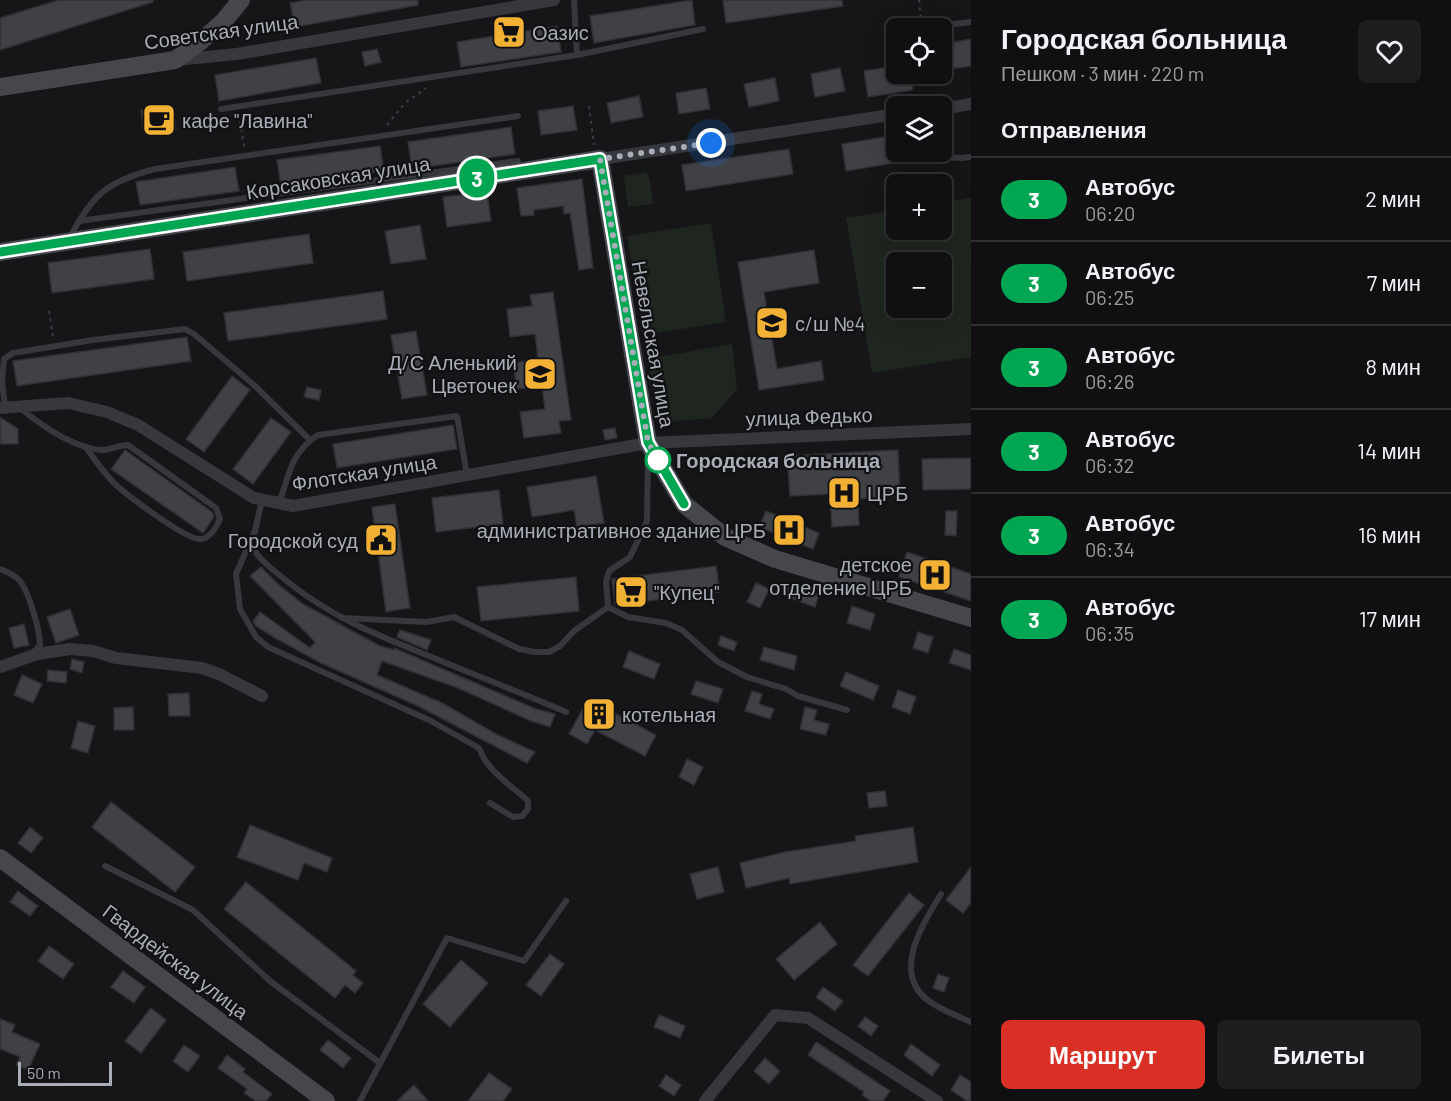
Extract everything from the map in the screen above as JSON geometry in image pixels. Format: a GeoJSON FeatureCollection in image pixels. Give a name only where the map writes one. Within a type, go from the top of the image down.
{"type":"FeatureCollection","features":[{"type":"Feature","properties":{"kind":"street"},"geometry":{"type":"LineString","coordinates":[[175,60],[201,42],[223,22],[241,0]]}},
{"type":"Feature","properties":{"kind":"street","name":"Советская улица"},"geometry":{"type":"LineString","coordinates":[[0,87],[175,60],[237,54],[554,0]]}},
{"type":"Feature","properties":{"kind":"street"},"geometry":{"type":"LineString","coordinates":[[952,107],[971,104]]}},
{"type":"Feature","properties":{"kind":"street","name":"Корсаковская улица"},"geometry":{"type":"LineString","coordinates":[[0,252],[597,153],[886,115]]}},
{"type":"Feature","properties":{"kind":"street","name":"Невельская улица"},"geometry":{"type":"LineString","coordinates":[[597,153],[648,442],[684,504],[725,537],[775,559],[971,618]]}},
{"type":"Feature","properties":{"kind":"street","name":"Флотская улица"},"geometry":{"type":"LineString","coordinates":[[8,407],[68,403],[107,412],[138,425],[254,498],[293,506],[648,442]]}},
{"type":"Feature","properties":{"kind":"street","name":"улица Федько"},"geometry":{"type":"LineString","coordinates":[[648,442],[971,429]]}},
{"type":"Feature","properties":{"kind":"street"},"geometry":{"type":"LineString","coordinates":[[0,667],[37,654],[70,649],[93,651],[125,660],[202,668],[262,696]]}},
{"type":"Feature","properties":{"kind":"street","name":"Гвардейская улица"},"geometry":{"type":"LineString","coordinates":[[0,858],[326,1101]]}},
{"type":"Feature","properties":{"kind":"street"},"geometry":{"type":"LineString","coordinates":[[705,1101],[775,1015],[808,1018],[937,1101]]}},
{"type":"Feature","properties":{"kind":"lane"},"geometry":{"type":"LineString","coordinates":[[574,0],[578,55]]}},
{"type":"Feature","properties":{"kind":"lane"},"geometry":{"type":"LineString","coordinates":[[952,24],[971,22]]}},
{"type":"Feature","properties":{"kind":"lane"},"geometry":{"type":"LineString","coordinates":[[221,109],[578,55],[703,29]]}},
{"type":"Feature","properties":{"kind":"lane"},"geometry":{"type":"LineString","coordinates":[[67,242],[97,196],[111,185],[131,175],[155,169],[518,116]]}},
{"type":"Feature","properties":{"kind":"lane"},"geometry":{"type":"LineString","coordinates":[[952,157],[971,157]]}},
{"type":"Feature","properties":{"kind":"lane"},"geometry":{"type":"LineString","coordinates":[[79,221],[518,161]]}},
{"type":"Feature","properties":{"kind":"lane"},"geometry":{"type":"LineString","coordinates":[[86,447],[113,482],[135,501],[190,537],[200,540],[208,537],[214,530],[220,519],[216,508],[128,445],[118,445],[103,450],[86,447],[8,407],[2,381],[3,359],[13,353],[55,346],[185,329],[254,385],[310,440]]}},
{"type":"Feature","properties":{"kind":"lane"},"geometry":{"type":"LineString","coordinates":[[279,503],[293,462],[304,444],[318,435],[457,416],[467,475]]}},
{"type":"Feature","properties":{"kind":"lane"},"geometry":{"type":"LineString","coordinates":[[608,607],[606,582],[609,571],[630,557],[647,521],[648,442]]}},
{"type":"Feature","properties":{"kind":"lane"},"geometry":{"type":"LineString","coordinates":[[262,500],[255,531],[236,574],[240,609],[256,637],[268,647],[431,721],[479,748],[490,766],[528,801],[528,809],[522,816],[513,817],[490,803]]}},
{"type":"Feature","properties":{"kind":"lane"},"geometry":{"type":"LineString","coordinates":[[249,543],[256,555],[273,571],[301,593],[340,618],[392,642],[566,712]]}},
{"type":"Feature","properties":{"kind":"lane"},"geometry":{"type":"LineString","coordinates":[[0,569],[20,581],[40,635],[40,645],[23,659]]}},
{"type":"Feature","properties":{"kind":"lane"},"geometry":{"type":"LineString","coordinates":[[340,618],[427,622],[454,617],[519,649],[549,652],[560,646],[574,631],[608,607]]}},
{"type":"Feature","properties":{"kind":"lane"},"geometry":{"type":"LineString","coordinates":[[608,607],[628,617],[666,623],[682,630],[718,662],[747,677],[786,689],[798,696],[847,710]]}},
{"type":"Feature","properties":{"kind":"lane"},"geometry":{"type":"LineString","coordinates":[[105,866],[193,910],[270,981],[380,1063]]}},
{"type":"Feature","properties":{"kind":"lane"},"geometry":{"type":"LineString","coordinates":[[941,894],[919,934],[910,974],[917,990],[929,1002],[971,1022]]}},
{"type":"Feature","properties":{"kind":"lane"},"geometry":{"type":"LineString","coordinates":[[360,1101],[447,938],[524,961],[566,901]]}},
{"type":"Feature","properties":{"kind":"path"},"geometry":{"type":"LineString","coordinates":[[919,0],[920,18]]}},
{"type":"Feature","properties":{"kind":"path"},"geometry":{"type":"LineString","coordinates":[[383,136],[384,128],[405,103],[445,76]]}},
{"type":"Feature","properties":{"kind":"path"},"geometry":{"type":"LineString","coordinates":[[238,106],[245,156]]}},
{"type":"Feature","properties":{"kind":"path"},"geometry":{"type":"LineString","coordinates":[[589,106],[597,153]]}},
{"type":"Feature","properties":{"kind":"path"},"geometry":{"type":"LineString","coordinates":[[49,311],[55,346]]}},
{"type":"Feature","properties":{"kind":"shaded area"},"geometry":{"type":"Polygon","coordinates":[[[646,172],[650,180],[653,204],[628,207],[624,176],[646,172]]]}},
{"type":"Feature","properties":{"kind":"shaded area"},"geometry":{"type":"Polygon","coordinates":[[[971,198],[971,357],[872,373],[846,218],[886,212],[886,240],[952,240],[952,201],[971,198]]]}},
{"type":"Feature","properties":{"kind":"shaded area"},"geometry":{"type":"Polygon","coordinates":[[[711,223],[726,322],[643,335],[627,236],[711,223]]]}},
{"type":"Feature","properties":{"kind":"shaded area"},"geometry":{"type":"Polygon","coordinates":[[[732,344],[737,389],[712,418],[667,422],[650,384],[648,359],[732,344]]]}},
{"type":"Feature","properties":{"kind":"building"},"geometry":{"type":"Polygon","coordinates":[[[59,0],[153,0],[153,2],[0,50],[0,18],[59,0]]]}},
{"type":"Feature","properties":{"kind":"building"},"geometry":{"type":"Polygon","coordinates":[[[307,0],[418,0],[418,5],[295,27],[290,3],[307,0]]]}},
{"type":"Feature","properties":{"kind":"building"},"geometry":{"type":"Polygon","coordinates":[[[692,0],[695,25],[594,43],[590,16],[692,0]]]}},
{"type":"Feature","properties":{"kind":"building"},"geometry":{"type":"Polygon","coordinates":[[[723,0],[842,0],[843,6],[726,23],[723,0]]]}},
{"type":"Feature","properties":{"kind":"building"},"geometry":{"type":"Polygon","coordinates":[[[557,26],[561,52],[461,67],[457,42],[557,26]]]}},
{"type":"Feature","properties":{"kind":"building"},"geometry":{"type":"Polygon","coordinates":[[[971,39],[971,66],[952,69],[952,42],[971,39]]]}},
{"type":"Feature","properties":{"kind":"building"},"geometry":{"type":"Polygon","coordinates":[[[377,49],[381,62],[365,66],[362,52],[377,49]]]}},
{"type":"Feature","properties":{"kind":"building"},"geometry":{"type":"Polygon","coordinates":[[[316,58],[321,83],[219,101],[215,75],[316,58]]]}},
{"type":"Feature","properties":{"kind":"building"},"geometry":{"type":"Polygon","coordinates":[[[840,68],[845,91],[815,97],[811,74],[840,68]]]}},
{"type":"Feature","properties":{"kind":"building"},"geometry":{"type":"Polygon","coordinates":[[[886,68],[886,84],[912,84],[913,90],[868,97],[864,71],[886,68]]]}},
{"type":"Feature","properties":{"kind":"building"},"geometry":{"type":"Polygon","coordinates":[[[775,78],[779,101],[749,107],[744,84],[775,78]]]}},
{"type":"Feature","properties":{"kind":"building"},"geometry":{"type":"Polygon","coordinates":[[[706,88],[710,109],[679,114],[676,93],[706,88]]]}},
{"type":"Feature","properties":{"kind":"building"},"geometry":{"type":"Polygon","coordinates":[[[639,96],[643,117],[611,123],[607,103],[639,96]]]}},
{"type":"Feature","properties":{"kind":"building","name":"кафе \"Лавина\""},"geometry":{"type":"Polygon","coordinates":[[[173,106],[176,129],[144,133],[141,110],[173,106]]]}},
{"type":"Feature","properties":{"kind":"building"},"geometry":{"type":"Polygon","coordinates":[[[573,106],[577,130],[541,135],[538,111],[573,106]]]}},
{"type":"Feature","properties":{"kind":"building"},"geometry":{"type":"Polygon","coordinates":[[[511,127],[515,154],[412,169],[408,142],[511,127]]]}},
{"type":"Feature","properties":{"kind":"building"},"geometry":{"type":"Polygon","coordinates":[[[886,137],[886,162],[901,162],[846,171],[842,144],[886,137]]]}},
{"type":"Feature","properties":{"kind":"building"},"geometry":{"type":"Polygon","coordinates":[[[380,146],[384,171],[281,186],[277,160],[380,146]]]}},
{"type":"Feature","properties":{"kind":"building"},"geometry":{"type":"Polygon","coordinates":[[[789,149],[793,174],[686,191],[682,165],[789,149]]]}},
{"type":"Feature","properties":{"kind":"building"},"geometry":{"type":"Polygon","coordinates":[[[235,167],[239,191],[140,205],[136,182],[235,167]]]}},
{"type":"Feature","properties":{"kind":"building"},"geometry":{"type":"Polygon","coordinates":[[[582,179],[593,268],[579,270],[570,213],[564,214],[563,206],[534,210],[534,215],[521,216],[517,188],[582,179]]]}},
{"type":"Feature","properties":{"kind":"building"},"geometry":{"type":"Polygon","coordinates":[[[487,192],[491,221],[447,227],[443,197],[487,192]]]}},
{"type":"Feature","properties":{"kind":"building"},"geometry":{"type":"Polygon","coordinates":[[[420,225],[426,259],[391,264],[385,231],[420,225]]]}},
{"type":"Feature","properties":{"kind":"building"},"geometry":{"type":"Polygon","coordinates":[[[309,234],[313,263],[187,281],[183,252],[309,234]]]}},
{"type":"Feature","properties":{"kind":"building"},"geometry":{"type":"Polygon","coordinates":[[[150,249],[154,279],[52,293],[48,263],[150,249]]]}},
{"type":"Feature","properties":{"kind":"building"},"geometry":{"type":"Polygon","coordinates":[[[814,250],[819,283],[764,292],[777,369],[821,361],[824,380],[759,390],[738,262],[814,250]]]}},
{"type":"Feature","properties":{"kind":"building"},"geometry":{"type":"Polygon","coordinates":[[[383,291],[387,319],[228,341],[224,313],[383,291]]]}},
{"type":"Feature","properties":{"kind":"building","name":"Д/С Аленький Цветочек"},"geometry":{"type":"Polygon","coordinates":[[[553,292],[571,420],[559,421],[561,433],[524,438],[520,412],[545,409],[542,386],[517,389],[513,363],[538,359],[535,334],[510,337],[507,309],[532,306],[530,295],[553,292]]]}},
{"type":"Feature","properties":{"kind":"building"},"geometry":{"type":"Polygon","coordinates":[[[416,331],[427,395],[402,399],[391,335],[416,331]]]}},
{"type":"Feature","properties":{"kind":"building"},"geometry":{"type":"Polygon","coordinates":[[[187,337],[191,361],[17,386],[13,361],[187,337]]]}},
{"type":"Feature","properties":{"kind":"building"},"geometry":{"type":"Polygon","coordinates":[[[232,376],[250,390],[204,452],[186,439],[232,376]]]}},
{"type":"Feature","properties":{"kind":"building"},"geometry":{"type":"Polygon","coordinates":[[[307,387],[321,390],[319,400],[304,397],[307,387]]]}},
{"type":"Feature","properties":{"kind":"building"},"geometry":{"type":"Polygon","coordinates":[[[0,417],[18,429],[18,444],[0,444],[0,417]]]}},
{"type":"Feature","properties":{"kind":"building"},"geometry":{"type":"Polygon","coordinates":[[[271,418],[291,432],[253,484],[233,469],[271,418]]]}},
{"type":"Feature","properties":{"kind":"building"},"geometry":{"type":"Polygon","coordinates":[[[453,425],[457,449],[337,468],[333,444],[453,425]]]}},
{"type":"Feature","properties":{"kind":"building"},"geometry":{"type":"Polygon","coordinates":[[[615,428],[617,438],[605,440],[603,430],[615,428]]]}},
{"type":"Feature","properties":{"kind":"building"},"geometry":{"type":"Polygon","coordinates":[[[125,450],[212,512],[214,517],[203,533],[111,469],[125,450]]]}},
{"type":"Feature","properties":{"kind":"building"},"geometry":{"type":"Polygon","coordinates":[[[898,450],[900,496],[858,499],[859,525],[832,527],[830,494],[790,496],[787,456],[898,450]]]}},
{"type":"Feature","properties":{"kind":"building"},"geometry":{"type":"Polygon","coordinates":[[[971,458],[971,489],[923,490],[922,459],[971,458]]]}},
{"type":"Feature","properties":{"kind":"building"},"geometry":{"type":"Polygon","coordinates":[[[596,476],[604,523],[577,527],[574,510],[532,517],[527,487],[596,476]]]}},
{"type":"Feature","properties":{"kind":"building"},"geometry":{"type":"Polygon","coordinates":[[[499,490],[503,524],[436,532],[432,498],[499,490]]]}},
{"type":"Feature","properties":{"kind":"building"},"geometry":{"type":"Polygon","coordinates":[[[395,504],[410,608],[386,612],[372,507],[395,504]]]}},
{"type":"Feature","properties":{"kind":"building","name":"административное здание ЦРБ"},"geometry":{"type":"Polygon","coordinates":[[[766,511],[819,533],[813,549],[759,527],[766,511]]]}},
{"type":"Feature","properties":{"kind":"building"},"geometry":{"type":"Polygon","coordinates":[[[946,511],[957,511],[956,536],[945,535],[946,511]]]}},
{"type":"Feature","properties":{"kind":"building","name":"детское отделение ЦРБ"},"geometry":{"type":"Polygon","coordinates":[[[907,552],[971,574],[971,601],[899,577],[907,552]]]}},
{"type":"Feature","properties":{"kind":"building"},"geometry":{"type":"Polygon","coordinates":[[[716,566],[720,592],[615,605],[612,579],[716,566]]]}},
{"type":"Feature","properties":{"kind":"building"},"geometry":{"type":"Polygon","coordinates":[[[261,567],[303,604],[380,646],[394,650],[394,648],[536,709],[555,714],[550,727],[531,721],[458,688],[382,661],[377,675],[442,703],[496,734],[535,752],[527,763],[418,706],[321,663],[256,626],[253,621],[260,612],[310,648],[315,642],[250,576],[261,567]]]}},
{"type":"Feature","properties":{"kind":"building"},"geometry":{"type":"Polygon","coordinates":[[[576,577],[579,611],[481,621],[477,587],[576,577]]]}},
{"type":"Feature","properties":{"kind":"building"},"geometry":{"type":"Polygon","coordinates":[[[756,583],[769,589],[760,608],[747,602],[756,583]]]}},
{"type":"Feature","properties":{"kind":"building"},"geometry":{"type":"Polygon","coordinates":[[[790,584],[819,595],[815,607],[785,596],[790,584]]]}},
{"type":"Feature","properties":{"kind":"building"},"geometry":{"type":"Polygon","coordinates":[[[852,606],[875,614],[870,630],[847,623],[852,606]]]}},
{"type":"Feature","properties":{"kind":"building"},"geometry":{"type":"Polygon","coordinates":[[[70,609],[79,635],[56,643],[47,617],[70,609]]]}},
{"type":"Feature","properties":{"kind":"building"},"geometry":{"type":"Polygon","coordinates":[[[24,624],[29,645],[14,648],[9,628],[24,624]]]}},
{"type":"Feature","properties":{"kind":"building"},"geometry":{"type":"Polygon","coordinates":[[[400,630],[431,640],[427,650],[397,637],[400,630]]]}},
{"type":"Feature","properties":{"kind":"building"},"geometry":{"type":"Polygon","coordinates":[[[918,632],[933,637],[928,653],[913,648],[918,632]]]}},
{"type":"Feature","properties":{"kind":"building"},"geometry":{"type":"Polygon","coordinates":[[[721,636],[737,642],[734,651],[718,645],[721,636]]]}},
{"type":"Feature","properties":{"kind":"building"},"geometry":{"type":"Polygon","coordinates":[[[764,647],[797,656],[794,670],[760,660],[764,647]]]}},
{"type":"Feature","properties":{"kind":"building"},"geometry":{"type":"Polygon","coordinates":[[[954,649],[971,655],[971,670],[949,663],[954,649]]]}},
{"type":"Feature","properties":{"kind":"building"},"geometry":{"type":"Polygon","coordinates":[[[629,651],[660,664],[654,679],[623,667],[629,651]]]}},
{"type":"Feature","properties":{"kind":"building"},"geometry":{"type":"Polygon","coordinates":[[[72,659],[84,662],[82,673],[70,669],[72,659]]]}},
{"type":"Feature","properties":{"kind":"building"},"geometry":{"type":"Polygon","coordinates":[[[48,670],[67,672],[66,683],[47,681],[48,670]]]}},
{"type":"Feature","properties":{"kind":"building"},"geometry":{"type":"Polygon","coordinates":[[[846,672],[879,686],[873,700],[840,686],[846,672]]]}},
{"type":"Feature","properties":{"kind":"building"},"geometry":{"type":"Polygon","coordinates":[[[22,675],[42,684],[33,703],[14,695],[22,675]]]}},
{"type":"Feature","properties":{"kind":"building"},"geometry":{"type":"Polygon","coordinates":[[[696,681],[723,689],[718,703],[691,694],[696,681]]]}},
{"type":"Feature","properties":{"kind":"building"},"geometry":{"type":"Polygon","coordinates":[[[898,690],[916,697],[910,714],[892,707],[898,690]]]}},
{"type":"Feature","properties":{"kind":"building"},"geometry":{"type":"Polygon","coordinates":[[[752,691],[762,694],[759,704],[774,709],[770,719],[745,711],[752,691]]]}},
{"type":"Feature","properties":{"kind":"building"},"geometry":{"type":"Polygon","coordinates":[[[189,693],[190,716],[169,716],[168,694],[189,693]]]}},
{"type":"Feature","properties":{"kind":"building","name":"котельная"},"geometry":{"type":"Polygon","coordinates":[[[588,699],[656,735],[645,756],[595,730],[587,744],[569,734],[588,699]]]}},
{"type":"Feature","properties":{"kind":"building"},"geometry":{"type":"Polygon","coordinates":[[[133,707],[134,730],[114,730],[114,708],[133,707]]]}},
{"type":"Feature","properties":{"kind":"building"},"geometry":{"type":"Polygon","coordinates":[[[805,707],[817,710],[814,720],[829,724],[826,735],[800,729],[805,707]]]}},
{"type":"Feature","properties":{"kind":"building"},"geometry":{"type":"Polygon","coordinates":[[[78,721],[95,726],[88,753],[71,748],[78,721]]]}},
{"type":"Feature","properties":{"kind":"building"},"geometry":{"type":"Polygon","coordinates":[[[687,759],[703,767],[694,785],[679,777],[687,759]]]}},
{"type":"Feature","properties":{"kind":"building"},"geometry":{"type":"Polygon","coordinates":[[[885,791],[887,806],[869,808],[867,793],[885,791]]]}},
{"type":"Feature","properties":{"kind":"building"},"geometry":{"type":"Polygon","coordinates":[[[111,802],[195,867],[175,892],[92,827],[111,802]]]}},
{"type":"Feature","properties":{"kind":"building"},"geometry":{"type":"Polygon","coordinates":[[[250,825],[332,858],[327,872],[304,863],[298,880],[237,857],[250,825]]]}},
{"type":"Feature","properties":{"kind":"building"},"geometry":{"type":"Polygon","coordinates":[[[30,827],[43,838],[31,853],[18,843],[30,827]]]}},
{"type":"Feature","properties":{"kind":"building"},"geometry":{"type":"Polygon","coordinates":[[[913,827],[918,862],[790,884],[789,878],[746,888],[740,863],[785,852],[856,841],[855,836],[913,827]]]}},
{"type":"Feature","properties":{"kind":"building"},"geometry":{"type":"Polygon","coordinates":[[[718,867],[724,892],[697,899],[690,874],[718,867]]]}},
{"type":"Feature","properties":{"kind":"building"},"geometry":{"type":"Polygon","coordinates":[[[971,867],[971,903],[963,913],[946,900],[971,867]]]}},
{"type":"Feature","properties":{"kind":"building"},"geometry":{"type":"Polygon","coordinates":[[[246,882],[356,971],[353,975],[363,983],[355,993],[345,985],[335,998],[224,909],[246,882]]]}},
{"type":"Feature","properties":{"kind":"building"},"geometry":{"type":"Polygon","coordinates":[[[18,891],[38,906],[30,916],[10,902],[18,891]]]}},
{"type":"Feature","properties":{"kind":"building"},"geometry":{"type":"Polygon","coordinates":[[[909,893],[924,905],[868,976],[853,965],[909,893]]]}},
{"type":"Feature","properties":{"kind":"building"},"geometry":{"type":"Polygon","coordinates":[[[820,922],[837,944],[794,980],[776,959],[820,922]]]}},
{"type":"Feature","properties":{"kind":"building"},"geometry":{"type":"Polygon","coordinates":[[[49,946],[74,964],[63,979],[38,961],[49,946]]]}},
{"type":"Feature","properties":{"kind":"building"},"geometry":{"type":"Polygon","coordinates":[[[550,954],[564,964],[541,996],[526,985],[550,954]]]}},
{"type":"Feature","properties":{"kind":"building"},"geometry":{"type":"Polygon","coordinates":[[[461,960],[488,983],[450,1027],[423,1004],[461,960]]]}},
{"type":"Feature","properties":{"kind":"building"},"geometry":{"type":"Polygon","coordinates":[[[123,971],[145,987],[134,1003],[111,987],[123,971]]]}},
{"type":"Feature","properties":{"kind":"building"},"geometry":{"type":"Polygon","coordinates":[[[938,974],[949,978],[944,992],[933,988],[938,974]]]}},
{"type":"Feature","properties":{"kind":"building"},"geometry":{"type":"Polygon","coordinates":[[[823,987],[843,1001],[835,1011],[816,997],[823,987]]]}},
{"type":"Feature","properties":{"kind":"building"},"geometry":{"type":"Polygon","coordinates":[[[151,1008],[166,1020],[141,1053],[125,1041],[151,1008]]]}},
{"type":"Feature","properties":{"kind":"building"},"geometry":{"type":"Polygon","coordinates":[[[659,1015],[685,1026],[680,1038],[654,1027],[659,1015]]]}},
{"type":"Feature","properties":{"kind":"building"},"geometry":{"type":"Polygon","coordinates":[[[865,1017],[878,1026],[871,1036],[858,1026],[865,1017]]]}},
{"type":"Feature","properties":{"kind":"building"},"geometry":{"type":"Polygon","coordinates":[[[0,1019],[15,1025],[12,1032],[40,1044],[28,1070],[16,1065],[20,1057],[0,1049],[0,1019]]]}},
{"type":"Feature","properties":{"kind":"building"},"geometry":{"type":"Polygon","coordinates":[[[328,1040],[351,1058],[343,1068],[320,1050],[328,1040]]]}},
{"type":"Feature","properties":{"kind":"building"},"geometry":{"type":"Polygon","coordinates":[[[816,1042],[890,1091],[883,1101],[871,1101],[862,1095],[864,1092],[808,1055],[816,1042]]]}},
{"type":"Feature","properties":{"kind":"building"},"geometry":{"type":"Polygon","coordinates":[[[911,1044],[940,1065],[932,1076],[904,1055],[911,1044]]]}},
{"type":"Feature","properties":{"kind":"building"},"geometry":{"type":"Polygon","coordinates":[[[184,1045],[200,1056],[188,1072],[173,1061],[184,1045]]]}},
{"type":"Feature","properties":{"kind":"building"},"geometry":{"type":"Polygon","coordinates":[[[227,1055],[245,1069],[243,1072],[272,1094],[266,1101],[256,1101],[244,1093],[247,1089],[218,1068],[227,1055]]]}},
{"type":"Feature","properties":{"kind":"building"},"geometry":{"type":"Polygon","coordinates":[[[765,1058],[780,1071],[769,1084],[754,1071],[765,1058]]]}},
{"type":"Feature","properties":{"kind":"building"},"geometry":{"type":"Polygon","coordinates":[[[489,1073],[512,1089],[503,1101],[468,1101],[489,1073]]]}},
{"type":"Feature","properties":{"kind":"building"},"geometry":{"type":"Polygon","coordinates":[[[666,1075],[681,1085],[674,1096],[659,1086],[666,1075]]]}},
{"type":"Feature","properties":{"kind":"building"},"geometry":{"type":"Polygon","coordinates":[[[960,1075],[971,1082],[971,1101],[967,1101],[951,1090],[960,1075]]]}},
{"type":"Feature","properties":{"kind":"building"},"geometry":{"type":"Polygon","coordinates":[[[414,1085],[428,1101],[397,1101],[414,1085]]]}},
{"type":"Feature","properties":{"kind":"bus line","name":"3"},"geometry":{"type":"LineString","coordinates":[[0,252],[600,159],[648,442],[684,504]]}},
{"type":"Feature","properties":{"kind":"place","name":"Оазис"},"geometry":{"type":"Point","coordinates":[509,32]}},
{"type":"Feature","properties":{"kind":"place","name":"кафе \"Лавина\""},"geometry":{"type":"Point","coordinates":[159,120]}},
{"type":"Feature","properties":{"kind":"place","name":"с/ш №4"},"geometry":{"type":"Point","coordinates":[772,323]}},
{"type":"Feature","properties":{"kind":"place","name":"Д/С Аленький Цветочек"},"geometry":{"type":"Point","coordinates":[540,374]}},
{"type":"Feature","properties":{"kind":"place","name":"Городская больница"},"geometry":{"type":"Point","coordinates":[658,460]}},
{"type":"Feature","properties":{"kind":"place","name":"ЦРБ"},"geometry":{"type":"Point","coordinates":[844,493]}},
{"type":"Feature","properties":{"kind":"place","name":"административное здание ЦРБ"},"geometry":{"type":"Point","coordinates":[789,530]}},
{"type":"Feature","properties":{"kind":"place","name":"Городской суд"},"geometry":{"type":"Point","coordinates":[381,540]}},
{"type":"Feature","properties":{"kind":"place","name":"детское отделение ЦРБ"},"geometry":{"type":"Point","coordinates":[935,575]}},
{"type":"Feature","properties":{"kind":"place","name":"\"Купец\""},"geometry":{"type":"Point","coordinates":[631,592]}},
{"type":"Feature","properties":{"kind":"place","name":"котельная"},"geometry":{"type":"Point","coordinates":[599,714]}},
{"type":"Feature","properties":{"kind":"route"},"geometry":{"type":"LineString","coordinates":[[658,460],[660,463],[648,442],[600,159],[711,143]]}}]}
